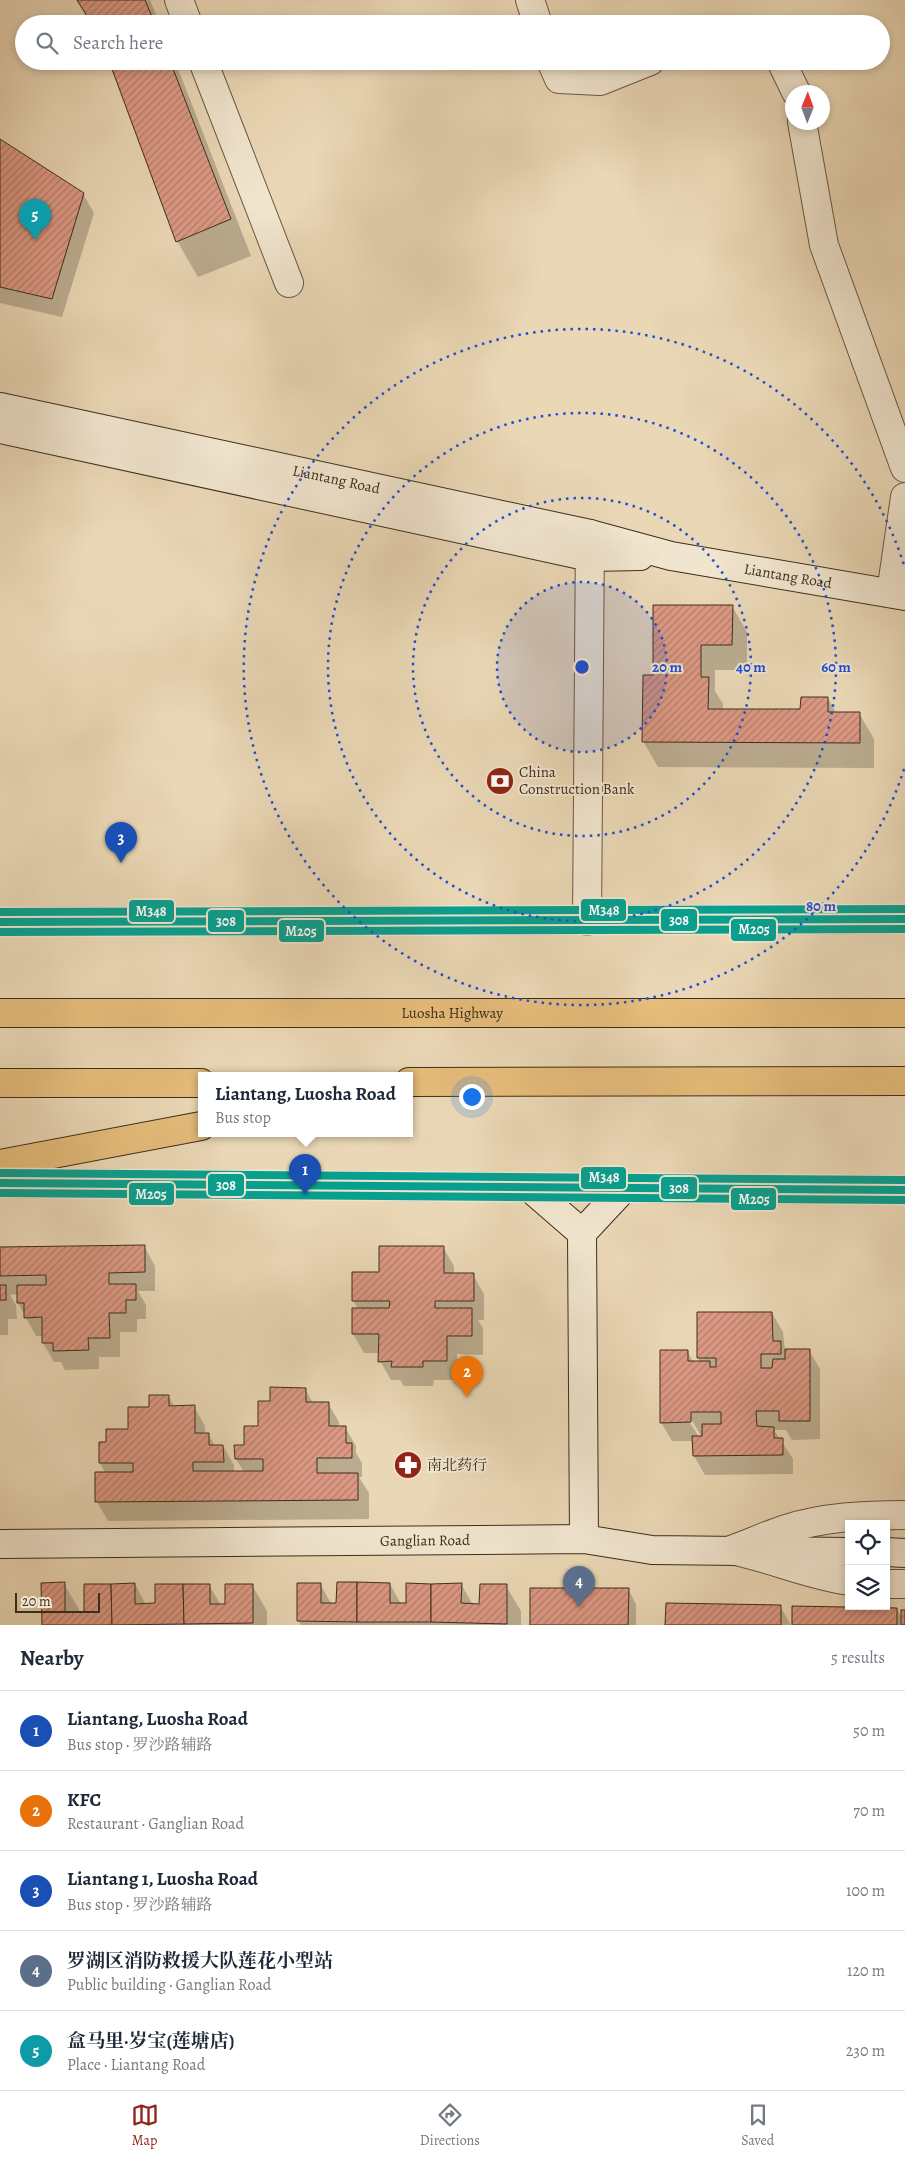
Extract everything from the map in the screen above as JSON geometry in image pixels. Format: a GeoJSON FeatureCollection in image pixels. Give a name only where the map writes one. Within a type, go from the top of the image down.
{"type":"FeatureCollection","features":[{"type":"Feature","properties":{"kind":"main road"},"geometry":{"type":"LineString","coordinates":[[0,922],[905,919]]}},
{"type":"Feature","properties":{"kind":"main road","name":"Luosha Highway"},"geometry":{"type":"LineString","coordinates":[[0,1012],[905,1013]]}},
{"type":"Feature","properties":{"kind":"main road"},"geometry":{"type":"LineString","coordinates":[[413,1082],[905,1081]]}},
{"type":"Feature","properties":{"kind":"main road"},"geometry":{"type":"LineString","coordinates":[[413,1086],[436,1082]]}},
{"type":"Feature","properties":{"kind":"main road"},"geometry":{"type":"LineString","coordinates":[[0,1083],[198,1083]]}},
{"type":"Feature","properties":{"kind":"main road"},"geometry":{"type":"LineString","coordinates":[[0,1164],[198,1127]]}},
{"type":"Feature","properties":{"kind":"main road"},"geometry":{"type":"LineString","coordinates":[[0,1183],[905,1190]]}},
{"type":"Feature","properties":{"kind":"street"},"geometry":{"type":"LineString","coordinates":[[179,0],[185,15]]}},
{"type":"Feature","properties":{"kind":"street"},"geometry":{"type":"LineString","coordinates":[[530,0],[535,15]]}},
{"type":"Feature","properties":{"kind":"street"},"geometry":{"type":"LineString","coordinates":[[206,70],[288,283]]}},
{"type":"Feature","properties":{"kind":"street"},"geometry":{"type":"LineString","coordinates":[[556,70],[559,79],[600,82],[629,70]]}},
{"type":"Feature","properties":{"kind":"street"},"geometry":{"type":"LineString","coordinates":[[785,70],[793,85]]}},
{"type":"Feature","properties":{"kind":"street"},"geometry":{"type":"LineString","coordinates":[[803,130],[824,245],[905,468]]}},
{"type":"Feature","properties":{"kind":"street","name":"Liantang Road"},"geometry":{"type":"LineString","coordinates":[[0,407],[590,545]]}},
{"type":"Feature","properties":{"kind":"street","name":"Liantang Road"},"geometry":{"type":"LineString","coordinates":[[0,429],[590,545],[671,556],[898,594]]}},
{"type":"Feature","properties":{"kind":"street"},"geometry":{"type":"LineString","coordinates":[[898,594],[905,497]]}},
{"type":"Feature","properties":{"kind":"street"},"geometry":{"type":"LineString","coordinates":[[587,921],[590,545]]}},
{"type":"Feature","properties":{"kind":"street"},"geometry":{"type":"LineString","coordinates":[[528,1187],[582,1233]]}},
{"type":"Feature","properties":{"kind":"street"},"geometry":{"type":"LineString","coordinates":[[584,1539],[582,1233],[624,1188]]}},
{"type":"Feature","properties":{"kind":"street"},"geometry":{"type":"LineString","coordinates":[[731,1550],[786,1529],[826,1520],[867,1515],[905,1515]]}},
{"type":"Feature","properties":{"kind":"street","name":"Ganglian Road"},"geometry":{"type":"LineString","coordinates":[[0,1544],[584,1539],[652,1550],[845,1552]]}},
{"type":"Feature","properties":{"kind":"street"},"geometry":{"type":"LineString","coordinates":[[731,1550],[766,1558],[814,1574],[845,1579]]}},
{"type":"Feature","properties":{"kind":"street"},"geometry":{"type":"LineString","coordinates":[[890,1552],[905,1553]]}},
{"type":"Feature","properties":{"kind":"street"},"geometry":{"type":"LineString","coordinates":[[890,1584],[905,1584]]}},
{"type":"Feature","properties":{"kind":"building"},"geometry":{"type":"Polygon","coordinates":[[[77,0],[145,0],[151,15],[86,15],[77,0]]]}},
{"type":"Feature","properties":{"kind":"building"},"geometry":{"type":"Polygon","coordinates":[[[112,70],[173,70],[231,219],[176,242],[112,70]]]}},
{"type":"Feature","properties":{"kind":"building"},"geometry":{"type":"Polygon","coordinates":[[[0,139],[84,193],[52,299],[0,287],[0,139]]]}},
{"type":"Feature","properties":{"kind":"building"},"geometry":{"type":"Polygon","coordinates":[[[653,605],[733,605],[732,645],[701,645],[701,677],[709,677],[708,709],[800,709],[801,697],[828,697],[828,712],[860,712],[860,743],[642,742],[643,675],[653,675],[653,605]]]}},
{"type":"Feature","properties":{"kind":"building"},"geometry":{"type":"Polygon","coordinates":[[[145,1245],[145,1272],[109,1273],[109,1284],[136,1284],[136,1300],[126,1300],[126,1313],[109,1313],[110,1338],[88,1338],[89,1350],[53,1351],[53,1343],[42,1343],[42,1317],[24,1318],[24,1303],[17,1303],[17,1285],[46,1285],[46,1275],[0,1276],[0,1247],[145,1245]]]}},
{"type":"Feature","properties":{"kind":"building"},"geometry":{"type":"Polygon","coordinates":[[[379,1246],[444,1246],[444,1273],[474,1273],[474,1301],[435,1301],[435,1308],[472,1308],[472,1336],[447,1336],[447,1361],[423,1361],[423,1367],[391,1367],[392,1361],[378,1362],[379,1334],[352,1334],[352,1308],[389,1308],[390,1301],[352,1301],[352,1272],[379,1272],[379,1246]]]}},
{"type":"Feature","properties":{"kind":"building"},"geometry":{"type":"Polygon","coordinates":[[[0,1285],[6,1285],[6,1300],[0,1300],[0,1285]]]}},
{"type":"Feature","properties":{"kind":"building"},"geometry":{"type":"Polygon","coordinates":[[[697,1312],[772,1312],[773,1341],[781,1341],[781,1354],[761,1354],[761,1368],[772,1368],[773,1359],[785,1359],[785,1349],[810,1349],[810,1421],[779,1421],[779,1411],[756,1411],[757,1426],[774,1427],[774,1438],[783,1438],[783,1455],[693,1456],[692,1436],[702,1436],[702,1424],[721,1424],[721,1412],[691,1412],[691,1422],[660,1423],[660,1350],[688,1350],[688,1361],[710,1361],[710,1367],[716,1367],[716,1358],[697,1358],[697,1312]]]}},
{"type":"Feature","properties":{"kind":"building"},"geometry":{"type":"Polygon","coordinates":[[[270,1387],[306,1388],[306,1402],[329,1402],[329,1426],[346,1426],[346,1443],[352,1443],[352,1458],[317,1458],[317,1473],[358,1473],[358,1500],[95,1502],[95,1472],[133,1472],[133,1463],[99,1463],[99,1442],[106,1442],[106,1429],[128,1429],[128,1407],[149,1407],[149,1395],[169,1395],[169,1406],[195,1405],[195,1433],[209,1433],[209,1445],[223,1445],[224,1462],[193,1462],[193,1471],[263,1471],[263,1459],[235,1459],[234,1445],[244,1445],[244,1426],[258,1426],[258,1401],[270,1401],[270,1387]]]}},
{"type":"Feature","properties":{"kind":"building"},"geometry":{"type":"Polygon","coordinates":[[[65,1582],[65,1612],[84,1612],[84,1584],[111,1584],[112,1625],[42,1625],[41,1583],[65,1582]]]}},
{"type":"Feature","properties":{"kind":"building"},"geometry":{"type":"Polygon","coordinates":[[[337,1582],[357,1582],[357,1622],[297,1621],[297,1583],[321,1583],[321,1603],[336,1603],[337,1582]]]}},
{"type":"Feature","properties":{"kind":"building"},"geometry":{"type":"Polygon","coordinates":[[[357,1582],[390,1583],[390,1603],[406,1603],[406,1583],[431,1584],[431,1622],[357,1622],[357,1582]]]}},
{"type":"Feature","properties":{"kind":"building"},"geometry":{"type":"Polygon","coordinates":[[[135,1583],[135,1604],[155,1603],[155,1584],[183,1584],[184,1624],[112,1625],[111,1584],[135,1583]]]}},
{"type":"Feature","properties":{"kind":"building"},"geometry":{"type":"Polygon","coordinates":[[[462,1583],[461,1603],[479,1604],[480,1584],[507,1584],[507,1624],[431,1622],[431,1584],[462,1583]]]}},
{"type":"Feature","properties":{"kind":"building"},"geometry":{"type":"Polygon","coordinates":[[[183,1584],[210,1584],[210,1604],[225,1604],[225,1584],[253,1584],[253,1623],[184,1624],[183,1584]]]}},
{"type":"Feature","properties":{"kind":"building"},"geometry":{"type":"Polygon","coordinates":[[[530,1588],[629,1588],[628,1625],[530,1625],[530,1588]]]}},
{"type":"Feature","properties":{"kind":"building"},"geometry":{"type":"Polygon","coordinates":[[[666,1603],[781,1605],[781,1625],[665,1625],[666,1603]]]}},
{"type":"Feature","properties":{"kind":"building"},"geometry":{"type":"Polygon","coordinates":[[[792,1606],[845,1607],[845,1610],[890,1610],[890,1608],[897,1608],[897,1625],[792,1625],[792,1606]]]}},
{"type":"Feature","properties":{"kind":"building"},"geometry":{"type":"Polygon","coordinates":[[[901,1610],[905,1610],[905,1625],[901,1625],[901,1610]]]}},
{"type":"Feature","properties":{"kind":"transit line","name":"M348"},"geometry":{"type":"LineString","coordinates":[[0,912],[905,909]]}},
{"type":"Feature","properties":{"kind":"transit line","name":"308"},"geometry":{"type":"LineString","coordinates":[[0,922],[905,919]]}},
{"type":"Feature","properties":{"kind":"transit line","name":"M205"},"geometry":{"type":"LineString","coordinates":[[0,932],[905,929]]}},
{"type":"Feature","properties":{"kind":"transit line","name":"M348"},"geometry":{"type":"LineString","coordinates":[[0,1173],[905,1180]]}},
{"type":"Feature","properties":{"kind":"transit line","name":"308"},"geometry":{"type":"LineString","coordinates":[[0,1183],[905,1190]]}},
{"type":"Feature","properties":{"kind":"transit line","name":"M205"},"geometry":{"type":"LineString","coordinates":[[0,1193],[905,1200]]}},
{"type":"Feature","properties":{"kind":"place","name":"盒马里·岁宝(莲塘店)"},"geometry":{"type":"Point","coordinates":[35,240]}},
{"type":"Feature","properties":{"kind":"place","name":"China Construction Bank"},"geometry":{"type":"Point","coordinates":[500,781]}},
{"type":"Feature","properties":{"kind":"place","name":"Liantang 1, Luosha Road"},"geometry":{"type":"Point","coordinates":[121,863]}},
{"type":"Feature","properties":{"kind":"place","name":"Liantang, Luosha Road"},"geometry":{"type":"Point","coordinates":[305,1195]}},
{"type":"Feature","properties":{"kind":"place","name":"KFC"},"geometry":{"type":"Point","coordinates":[467,1397]}},
{"type":"Feature","properties":{"kind":"place","name":"南北药行"},"geometry":{"type":"Point","coordinates":[408,1465]}},
{"type":"Feature","properties":{"kind":"place","name":"罗湖区消防救援大队莲花小型站"},"geometry":{"type":"Point","coordinates":[579,1607]}}]}
